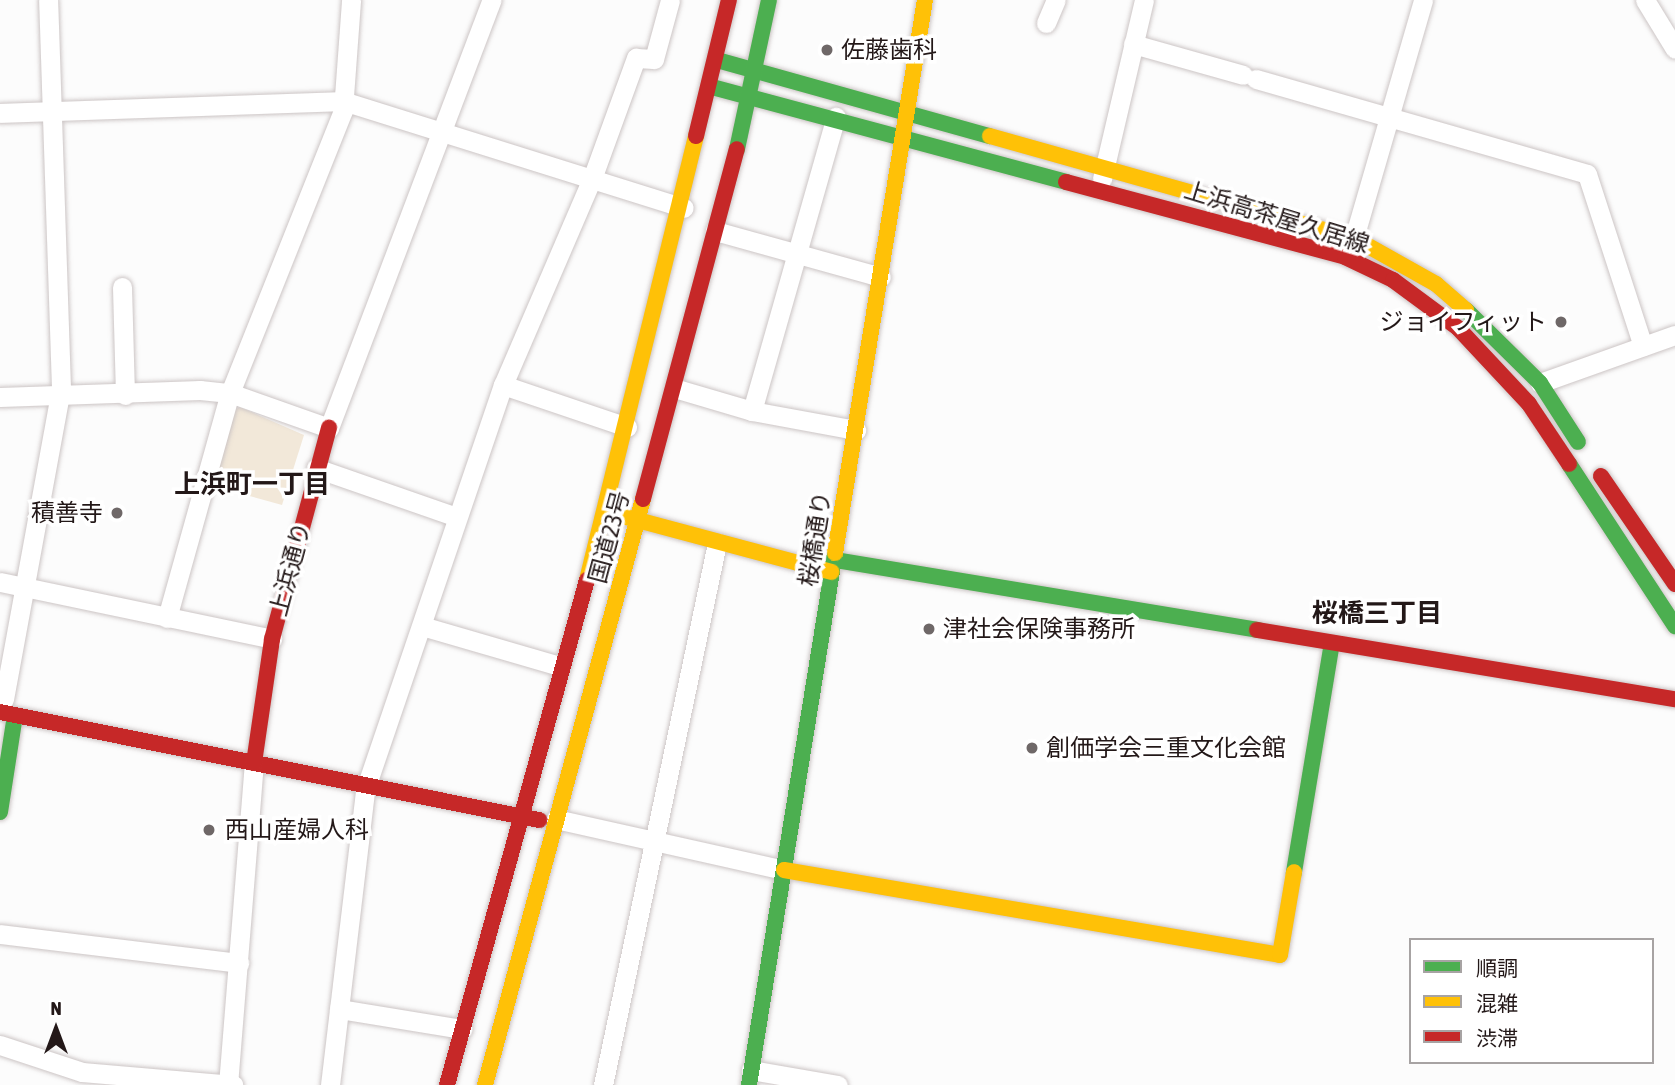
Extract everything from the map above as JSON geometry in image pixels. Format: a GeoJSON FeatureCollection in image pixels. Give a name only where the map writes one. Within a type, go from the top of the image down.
{"type":"FeatureCollection","features":[{"type":"Feature","properties":{"kind":"main road","name":"国道23号"},"geometry":{"type":"LineString","coordinates":[[447,1085],[560,666],[606,510],[684,208],[729,0]]}},
{"type":"Feature","properties":{"kind":"main road","name":"国道23号"},"geometry":{"type":"LineString","coordinates":[[485,1085],[751,97],[769,0]]}},
{"type":"Feature","properties":{"kind":"main road","name":"桜橋通り"},"geometry":{"type":"LineString","coordinates":[[750,1077],[925,0]]}},
{"type":"Feature","properties":{"kind":"main road","name":"上浜高茶屋久居線"},"geometry":{"type":"LineString","coordinates":[[717,60],[908,110],[1354,237],[1462,305],[1540,383],[1675,584]]}},
{"type":"Feature","properties":{"kind":"main road","name":"上浜高茶屋久居線"},"geometry":{"type":"LineString","coordinates":[[712,87],[904,135],[1345,257],[1427,302],[1529,404],[1675,626]]}},
{"type":"Feature","properties":{"kind":"main road","name":"上浜通り"},"geometry":{"type":"LineString","coordinates":[[254,763],[272,639],[316,468],[329,428]]}},
{"type":"Feature","properties":{"kind":"main road"},"geometry":{"type":"LineString","coordinates":[[606,510],[637,522],[717,542],[834,566],[1675,699]]}},
{"type":"Feature","properties":{"kind":"main road"},"geometry":{"type":"LineString","coordinates":[[784,870],[1280,956],[1332,643]]}},
{"type":"Feature","properties":{"kind":"main road"},"geometry":{"type":"LineString","coordinates":[[0,812],[6,709],[365,790],[520,820],[556,819]]}},
{"type":"Feature","properties":{"kind":"street"},"geometry":{"type":"LineString","coordinates":[[6,709],[60,397],[48,0]]}},
{"type":"Feature","properties":{"kind":"street"},"geometry":{"type":"LineString","coordinates":[[167,618],[230,393],[344,101],[351,0]]}},
{"type":"Feature","properties":{"kind":"street","name":"上浜通り"},"geometry":{"type":"LineString","coordinates":[[329,428],[492,0]]}},
{"type":"Feature","properties":{"kind":"street"},"geometry":{"type":"LineString","coordinates":[[330,1085],[365,790],[503,385],[591,180],[636,58],[654,59],[670,0]]}},
{"type":"Feature","properties":{"kind":"street"},"geometry":{"type":"LineString","coordinates":[[1046,23],[1056,0]]}},
{"type":"Feature","properties":{"kind":"street"},"geometry":{"type":"LineString","coordinates":[[1101,189],[1102,166],[1144,0]]}},
{"type":"Feature","properties":{"kind":"street"},"geometry":{"type":"LineString","coordinates":[[1354,237],[1423,0]]}},
{"type":"Feature","properties":{"kind":"street"},"geometry":{"type":"LineString","coordinates":[[1645,0],[1675,49]]}},
{"type":"Feature","properties":{"kind":"street"},"geometry":{"type":"LineString","coordinates":[[1133,44],[1587,174],[1643,346]]}},
{"type":"Feature","properties":{"kind":"street"},"geometry":{"type":"LineString","coordinates":[[0,113],[344,101],[443,129],[591,180],[684,208]]}},
{"type":"Feature","properties":{"kind":"street"},"geometry":{"type":"LineString","coordinates":[[751,411],[836,117]]}},
{"type":"Feature","properties":{"kind":"street"},"geometry":{"type":"LineString","coordinates":[[715,231],[881,277]]}},
{"type":"Feature","properties":{"kind":"street"},"geometry":{"type":"LineString","coordinates":[[122,287],[125,395]]}},
{"type":"Feature","properties":{"kind":"street"},"geometry":{"type":"LineString","coordinates":[[1540,383],[1675,335]]}},
{"type":"Feature","properties":{"kind":"street"},"geometry":{"type":"LineString","coordinates":[[503,385],[626,427]]}},
{"type":"Feature","properties":{"kind":"street"},"geometry":{"type":"LineString","coordinates":[[674,388],[751,411],[856,430]]}},
{"type":"Feature","properties":{"kind":"street"},"geometry":{"type":"LineString","coordinates":[[0,397],[230,393],[329,428]]}},
{"type":"Feature","properties":{"kind":"street"},"geometry":{"type":"LineString","coordinates":[[316,468],[457,517]]}},
{"type":"Feature","properties":{"kind":"street"},"geometry":{"type":"LineString","coordinates":[[603,1085],[717,542]]}},
{"type":"Feature","properties":{"kind":"street"},"geometry":{"type":"LineString","coordinates":[[0,582],[272,639]]}},
{"type":"Feature","properties":{"kind":"street"},"geometry":{"type":"LineString","coordinates":[[422,626],[560,666]]}},
{"type":"Feature","properties":{"kind":"street","name":"上浜通り"},"geometry":{"type":"LineString","coordinates":[[230,1085],[254,763]]}},
{"type":"Feature","properties":{"kind":"street"},"geometry":{"type":"LineString","coordinates":[[556,819],[784,870]]}},
{"type":"Feature","properties":{"kind":"street"},"geometry":{"type":"LineString","coordinates":[[0,934],[239,963]]}},
{"type":"Feature","properties":{"kind":"street"},"geometry":{"type":"LineString","coordinates":[[339,1009],[462,1029]]}},
{"type":"Feature","properties":{"kind":"street"},"geometry":{"type":"LineString","coordinates":[[0,1045],[81,1078],[230,1085]]}},
{"type":"Feature","properties":{"kind":"street"},"geometry":{"type":"LineString","coordinates":[[750,1077],[838,1085]]}},
{"type":"Feature","properties":{"kind":"shaded area"},"geometry":{"type":"Polygon","coordinates":[[[240,407],[304,435],[282,505],[213,486],[234,410],[240,407]]]}},
{"type":"Feature","properties":{"kind":"traffic: fast"},"geometry":{"type":"LineString","coordinates":[[737,149],[769,0]]}},
{"type":"Feature","properties":{"kind":"traffic: fast"},"geometry":{"type":"LineString","coordinates":[[717,60],[990,136]]}},
{"type":"Feature","properties":{"kind":"traffic: fast"},"geometry":{"type":"LineString","coordinates":[[712,87],[1066,182]]}},
{"type":"Feature","properties":{"kind":"traffic: fast"},"geometry":{"type":"LineString","coordinates":[[1466,310],[1540,383],[1578,442]]}},
{"type":"Feature","properties":{"kind":"traffic: fast"},"geometry":{"type":"LineString","coordinates":[[1569,464],[1675,626]]}},
{"type":"Feature","properties":{"kind":"traffic: fast"},"geometry":{"type":"LineString","coordinates":[[749,1085],[835,553]]}},
{"type":"Feature","properties":{"kind":"traffic: fast"},"geometry":{"type":"LineString","coordinates":[[835,560],[1257,630]]}},
{"type":"Feature","properties":{"kind":"traffic: fast"},"geometry":{"type":"LineString","coordinates":[[1294,872],[1332,643]]}},
{"type":"Feature","properties":{"kind":"traffic: fast"},"geometry":{"type":"LineString","coordinates":[[0,812],[15,715]]}},
{"type":"Feature","properties":{"kind":"traffic: slow"},"geometry":{"type":"LineString","coordinates":[[835,553],[925,0]]}},
{"type":"Feature","properties":{"kind":"traffic: slow"},"geometry":{"type":"LineString","coordinates":[[587,580],[696,136]]}},
{"type":"Feature","properties":{"kind":"traffic: slow"},"geometry":{"type":"LineString","coordinates":[[990,136],[1354,238],[1436,284],[1466,310]]}},
{"type":"Feature","properties":{"kind":"traffic: slow"},"geometry":{"type":"LineString","coordinates":[[485,1085],[643,499]]}},
{"type":"Feature","properties":{"kind":"traffic: slow"},"geometry":{"type":"LineString","coordinates":[[619,515],[832,572]]}},
{"type":"Feature","properties":{"kind":"traffic: slow"},"geometry":{"type":"LineString","coordinates":[[784,870],[1280,955],[1294,872]]}},
{"type":"Feature","properties":{"kind":"traffic: jam"},"geometry":{"type":"LineString","coordinates":[[696,136],[729,0]]}},
{"type":"Feature","properties":{"kind":"traffic: jam"},"geometry":{"type":"LineString","coordinates":[[643,499],[737,149]]}},
{"type":"Feature","properties":{"kind":"traffic: jam"},"geometry":{"type":"LineString","coordinates":[[1066,182],[1345,257],[1393,280],[1458,328],[1529,404],[1569,464]]}},
{"type":"Feature","properties":{"kind":"traffic: jam"},"geometry":{"type":"LineString","coordinates":[[254,763],[272,639],[329,428]]}},
{"type":"Feature","properties":{"kind":"traffic: jam"},"geometry":{"type":"LineString","coordinates":[[1601,476],[1675,584]]}},
{"type":"Feature","properties":{"kind":"traffic: jam"},"geometry":{"type":"LineString","coordinates":[[447,1085],[587,580]]}},
{"type":"Feature","properties":{"kind":"traffic: jam"},"geometry":{"type":"LineString","coordinates":[[1257,630],[1675,699]]}},
{"type":"Feature","properties":{"kind":"traffic: jam"},"geometry":{"type":"LineString","coordinates":[[0,712],[539,820]]}},
{"type":"Feature","properties":{"kind":"place","name":"佐藤歯科"},"geometry":{"type":"Point","coordinates":[827,50]}},
{"type":"Feature","properties":{"kind":"place","name":"ジョイフィット"},"geometry":{"type":"Point","coordinates":[1561,322]}},
{"type":"Feature","properties":{"kind":"place","name":"積善寺"},"geometry":{"type":"Point","coordinates":[117,513]}},
{"type":"Feature","properties":{"kind":"place","name":"津社会保険事務所"},"geometry":{"type":"Point","coordinates":[929,629]}},
{"type":"Feature","properties":{"kind":"place","name":"創価学会三重文化会館"},"geometry":{"type":"Point","coordinates":[1032,748]}},
{"type":"Feature","properties":{"kind":"place","name":"西山産婦人科"},"geometry":{"type":"Point","coordinates":[209,830]}},
{"type":"Feature","properties":{"kind":"district","name":"上浜町一丁目"},"geometry":{"type":"Point","coordinates":[252,485]}},
{"type":"Feature","properties":{"kind":"district","name":"桜橋三丁目"},"geometry":{"type":"Point","coordinates":[1377,614]}}]}
